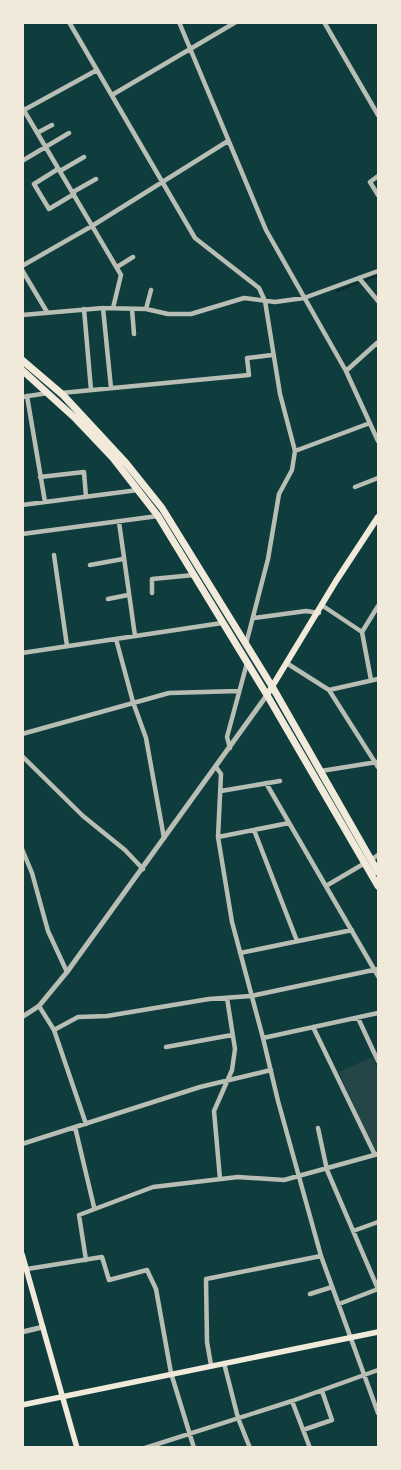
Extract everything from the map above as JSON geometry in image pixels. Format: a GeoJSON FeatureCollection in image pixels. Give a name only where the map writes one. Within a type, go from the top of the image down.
{"type":"FeatureCollection","features":[{"type":"Feature","properties":{"kind":"highway"},"geometry":{"type":"LineString","coordinates":[[22,360],[60,393],[126,463],[162,508],[273,688],[321,771],[368,861],[378,886]]}},
{"type":"Feature","properties":{"kind":"highway"},"geometry":{"type":"LineString","coordinates":[[22,370],[49,393],[114,458],[158,516],[368,861],[378,872]]}},
{"type":"Feature","properties":{"kind":"main road"},"geometry":{"type":"LineString","coordinates":[[268,696],[336,581],[378,518]]}},
{"type":"Feature","properties":{"kind":"main road"},"geometry":{"type":"LineString","coordinates":[[22,1254],[77,1448]]}},
{"type":"Feature","properties":{"kind":"main road"},"geometry":{"type":"LineString","coordinates":[[22,1405],[378,1332]]}},
{"type":"Feature","properties":{"kind":"street"},"geometry":{"type":"LineString","coordinates":[[69,22],[195,238],[259,288],[265,301],[272,355],[295,451],[292,470],[280,494],[274,533],[246,645]]}},
{"type":"Feature","properties":{"kind":"street"},"geometry":{"type":"LineString","coordinates":[[179,22],[266,230],[346,371],[378,441]]}},
{"type":"Feature","properties":{"kind":"street"},"geometry":{"type":"LineString","coordinates":[[112,95],[236,22]]}},
{"type":"Feature","properties":{"kind":"street"},"geometry":{"type":"LineString","coordinates":[[324,22],[378,115]]}},
{"type":"Feature","properties":{"kind":"street"},"geometry":{"type":"LineString","coordinates":[[97,70],[23,109],[117,267],[121,276],[112,308]]}},
{"type":"Feature","properties":{"kind":"street"},"geometry":{"type":"LineString","coordinates":[[37,133],[52,125]]}},
{"type":"Feature","properties":{"kind":"street"},"geometry":{"type":"LineString","coordinates":[[22,162],[69,133]]}},
{"type":"Feature","properties":{"kind":"street"},"geometry":{"type":"LineString","coordinates":[[22,266],[92,226],[228,141]]}},
{"type":"Feature","properties":{"kind":"street"},"geometry":{"type":"LineString","coordinates":[[84,157],[34,184],[49,209],[96,179]]}},
{"type":"Feature","properties":{"kind":"street"},"geometry":{"type":"LineString","coordinates":[[378,176],[370,182],[378,195]]}},
{"type":"Feature","properties":{"kind":"street"},"geometry":{"type":"LineString","coordinates":[[117,267],[134,257]]}},
{"type":"Feature","properties":{"kind":"street"},"geometry":{"type":"LineString","coordinates":[[22,270],[47,312]]}},
{"type":"Feature","properties":{"kind":"street"},"geometry":{"type":"LineString","coordinates":[[22,315],[41,315],[47,312],[103,308],[146,309],[168,314],[191,314],[244,298],[275,302],[304,298],[378,271]]}},
{"type":"Feature","properties":{"kind":"street"},"geometry":{"type":"LineString","coordinates":[[359,278],[378,301]]}},
{"type":"Feature","properties":{"kind":"street"},"geometry":{"type":"LineString","coordinates":[[146,309],[151,290]]}},
{"type":"Feature","properties":{"kind":"street"},"geometry":{"type":"LineString","coordinates":[[103,308],[111,388]]}},
{"type":"Feature","properties":{"kind":"street"},"geometry":{"type":"LineString","coordinates":[[132,309],[134,334]]}},
{"type":"Feature","properties":{"kind":"street"},"geometry":{"type":"LineString","coordinates":[[84,310],[91,390]]}},
{"type":"Feature","properties":{"kind":"street"},"geometry":{"type":"LineString","coordinates":[[346,371],[377,343],[378,345]]}},
{"type":"Feature","properties":{"kind":"street"},"geometry":{"type":"LineString","coordinates":[[60,393],[248,375],[247,358],[272,355]]}},
{"type":"Feature","properties":{"kind":"street"},"geometry":{"type":"LineString","coordinates":[[45,502],[25,396],[49,393]]}},
{"type":"Feature","properties":{"kind":"street"},"geometry":{"type":"LineString","coordinates":[[295,451],[370,423]]}},
{"type":"Feature","properties":{"kind":"street"},"geometry":{"type":"LineString","coordinates":[[40,477],[84,472],[86,497]]}},
{"type":"Feature","properties":{"kind":"street"},"geometry":{"type":"LineString","coordinates":[[355,487],[378,478]]}},
{"type":"Feature","properties":{"kind":"street"},"geometry":{"type":"LineString","coordinates":[[22,505],[139,490]]}},
{"type":"Feature","properties":{"kind":"street"},"geometry":{"type":"LineString","coordinates":[[22,534],[158,516]]}},
{"type":"Feature","properties":{"kind":"street"},"geometry":{"type":"LineString","coordinates":[[119,522],[135,636]]}},
{"type":"Feature","properties":{"kind":"street"},"geometry":{"type":"LineString","coordinates":[[54,555],[67,646]]}},
{"type":"Feature","properties":{"kind":"street"},"geometry":{"type":"LineString","coordinates":[[90,565],[123,559]]}},
{"type":"Feature","properties":{"kind":"street"},"geometry":{"type":"LineString","coordinates":[[152,593],[152,579],[194,575]]}},
{"type":"Feature","properties":{"kind":"street"},"geometry":{"type":"LineString","coordinates":[[108,599],[128,595]]}},
{"type":"Feature","properties":{"kind":"street"},"geometry":{"type":"LineString","coordinates":[[371,680],[362,632],[378,606]]}},
{"type":"Feature","properties":{"kind":"street"},"geometry":{"type":"LineString","coordinates":[[254,618],[321,609],[362,632]]}},
{"type":"Feature","properties":{"kind":"street"},"geometry":{"type":"LineString","coordinates":[[22,653],[222,623]]}},
{"type":"Feature","properties":{"kind":"street"},"geometry":{"type":"LineString","coordinates":[[116,639],[150,756],[164,840]]}},
{"type":"Feature","properties":{"kind":"street"},"geometry":{"type":"LineString","coordinates":[[230,748],[226,737],[247,663]]}},
{"type":"Feature","properties":{"kind":"street"},"geometry":{"type":"LineString","coordinates":[[288,664],[329,690],[378,764],[321,771]]}},
{"type":"Feature","properties":{"kind":"street"},"geometry":{"type":"LineString","coordinates":[[329,690],[378,678]]}},
{"type":"Feature","properties":{"kind":"street"},"geometry":{"type":"LineString","coordinates":[[22,734],[169,693],[238,691]]}},
{"type":"Feature","properties":{"kind":"street"},"geometry":{"type":"LineString","coordinates":[[22,1017],[38,1006],[66,972],[268,696]]}},
{"type":"Feature","properties":{"kind":"street"},"geometry":{"type":"LineString","coordinates":[[22,756],[83,816],[121,847],[143,869]]}},
{"type":"Feature","properties":{"kind":"street"},"geometry":{"type":"LineString","coordinates":[[216,767],[222,774],[218,837],[232,922],[240,954],[321,1256],[378,1413]]}},
{"type":"Feature","properties":{"kind":"street"},"geometry":{"type":"LineString","coordinates":[[221,791],[280,781]]}},
{"type":"Feature","properties":{"kind":"street"},"geometry":{"type":"LineString","coordinates":[[266,784],[377,970],[378,976]]}},
{"type":"Feature","properties":{"kind":"street"},"geometry":{"type":"LineString","coordinates":[[218,837],[289,822]]}},
{"type":"Feature","properties":{"kind":"street"},"geometry":{"type":"LineString","coordinates":[[254,830],[297,942]]}},
{"type":"Feature","properties":{"kind":"street"},"geometry":{"type":"LineString","coordinates":[[22,849],[32,873],[48,931],[66,972]]}},
{"type":"Feature","properties":{"kind":"street"},"geometry":{"type":"LineString","coordinates":[[326,886],[378,855]]}},
{"type":"Feature","properties":{"kind":"street"},"geometry":{"type":"LineString","coordinates":[[240,954],[352,930]]}},
{"type":"Feature","properties":{"kind":"street"},"geometry":{"type":"LineString","coordinates":[[54,1030],[78,1018],[251,996],[377,970]]}},
{"type":"Feature","properties":{"kind":"street"},"geometry":{"type":"LineString","coordinates":[[220,1179],[214,1111],[232,1070],[234,1049],[227,998]]}},
{"type":"Feature","properties":{"kind":"street"},"geometry":{"type":"LineString","coordinates":[[38,1006],[54,1030],[86,1124]]}},
{"type":"Feature","properties":{"kind":"street"},"geometry":{"type":"LineString","coordinates":[[263,1038],[378,1013]]}},
{"type":"Feature","properties":{"kind":"street"},"geometry":{"type":"LineString","coordinates":[[358,1018],[378,1062]]}},
{"type":"Feature","properties":{"kind":"street"},"geometry":{"type":"LineString","coordinates":[[86,1260],[79,1215],[94,1207],[153,1187],[238,1177],[284,1180],[327,1170],[377,1155],[313,1027]]}},
{"type":"Feature","properties":{"kind":"street"},"geometry":{"type":"LineString","coordinates":[[166,1047],[232,1035]]}},
{"type":"Feature","properties":{"kind":"street"},"geometry":{"type":"LineString","coordinates":[[22,1144],[200,1086],[271,1070]]}},
{"type":"Feature","properties":{"kind":"street"},"geometry":{"type":"LineString","coordinates":[[75,1127],[94,1207]]}},
{"type":"Feature","properties":{"kind":"street"},"geometry":{"type":"LineString","coordinates":[[318,1128],[327,1170],[378,1289],[339,1304]]}},
{"type":"Feature","properties":{"kind":"street"},"geometry":{"type":"LineString","coordinates":[[353,1231],[378,1222]]}},
{"type":"Feature","properties":{"kind":"street"},"geometry":{"type":"LineString","coordinates":[[212,1365],[207,1342],[206,1279],[321,1256]]}},
{"type":"Feature","properties":{"kind":"street"},"geometry":{"type":"LineString","coordinates":[[27,1269],[102,1257],[109,1280],[147,1270],[156,1289],[171,1374],[194,1448]]}},
{"type":"Feature","properties":{"kind":"street"},"geometry":{"type":"LineString","coordinates":[[310,1294],[332,1287]]}},
{"type":"Feature","properties":{"kind":"street"},"geometry":{"type":"LineString","coordinates":[[22,1332],[43,1327]]}},
{"type":"Feature","properties":{"kind":"street"},"geometry":{"type":"LineString","coordinates":[[224,1363],[238,1418],[250,1448]]}},
{"type":"Feature","properties":{"kind":"street"},"geometry":{"type":"LineString","coordinates":[[145,1448],[364,1377],[378,1370]]}},
{"type":"Feature","properties":{"kind":"street"},"geometry":{"type":"LineString","coordinates":[[303,1430],[332,1420],[322,1391]]}},
{"type":"Feature","properties":{"kind":"street"},"geometry":{"type":"LineString","coordinates":[[292,1401],[310,1448]]}},
{"type":"Feature","properties":{"kind":"shaded area"},"geometry":{"type":"Polygon","coordinates":[[[372,1057],[378,1071],[377,1152],[374,1151],[339,1072],[372,1057]]]}},
{"type":"Feature","properties":{"kind":"waterway"},"geometry":{"type":"LineString","coordinates":[[364,281],[378,275]]}},
{"type":"Feature","properties":{"kind":"waterway"},"geometry":{"type":"LineString","coordinates":[[337,291],[357,283]]}}]}
